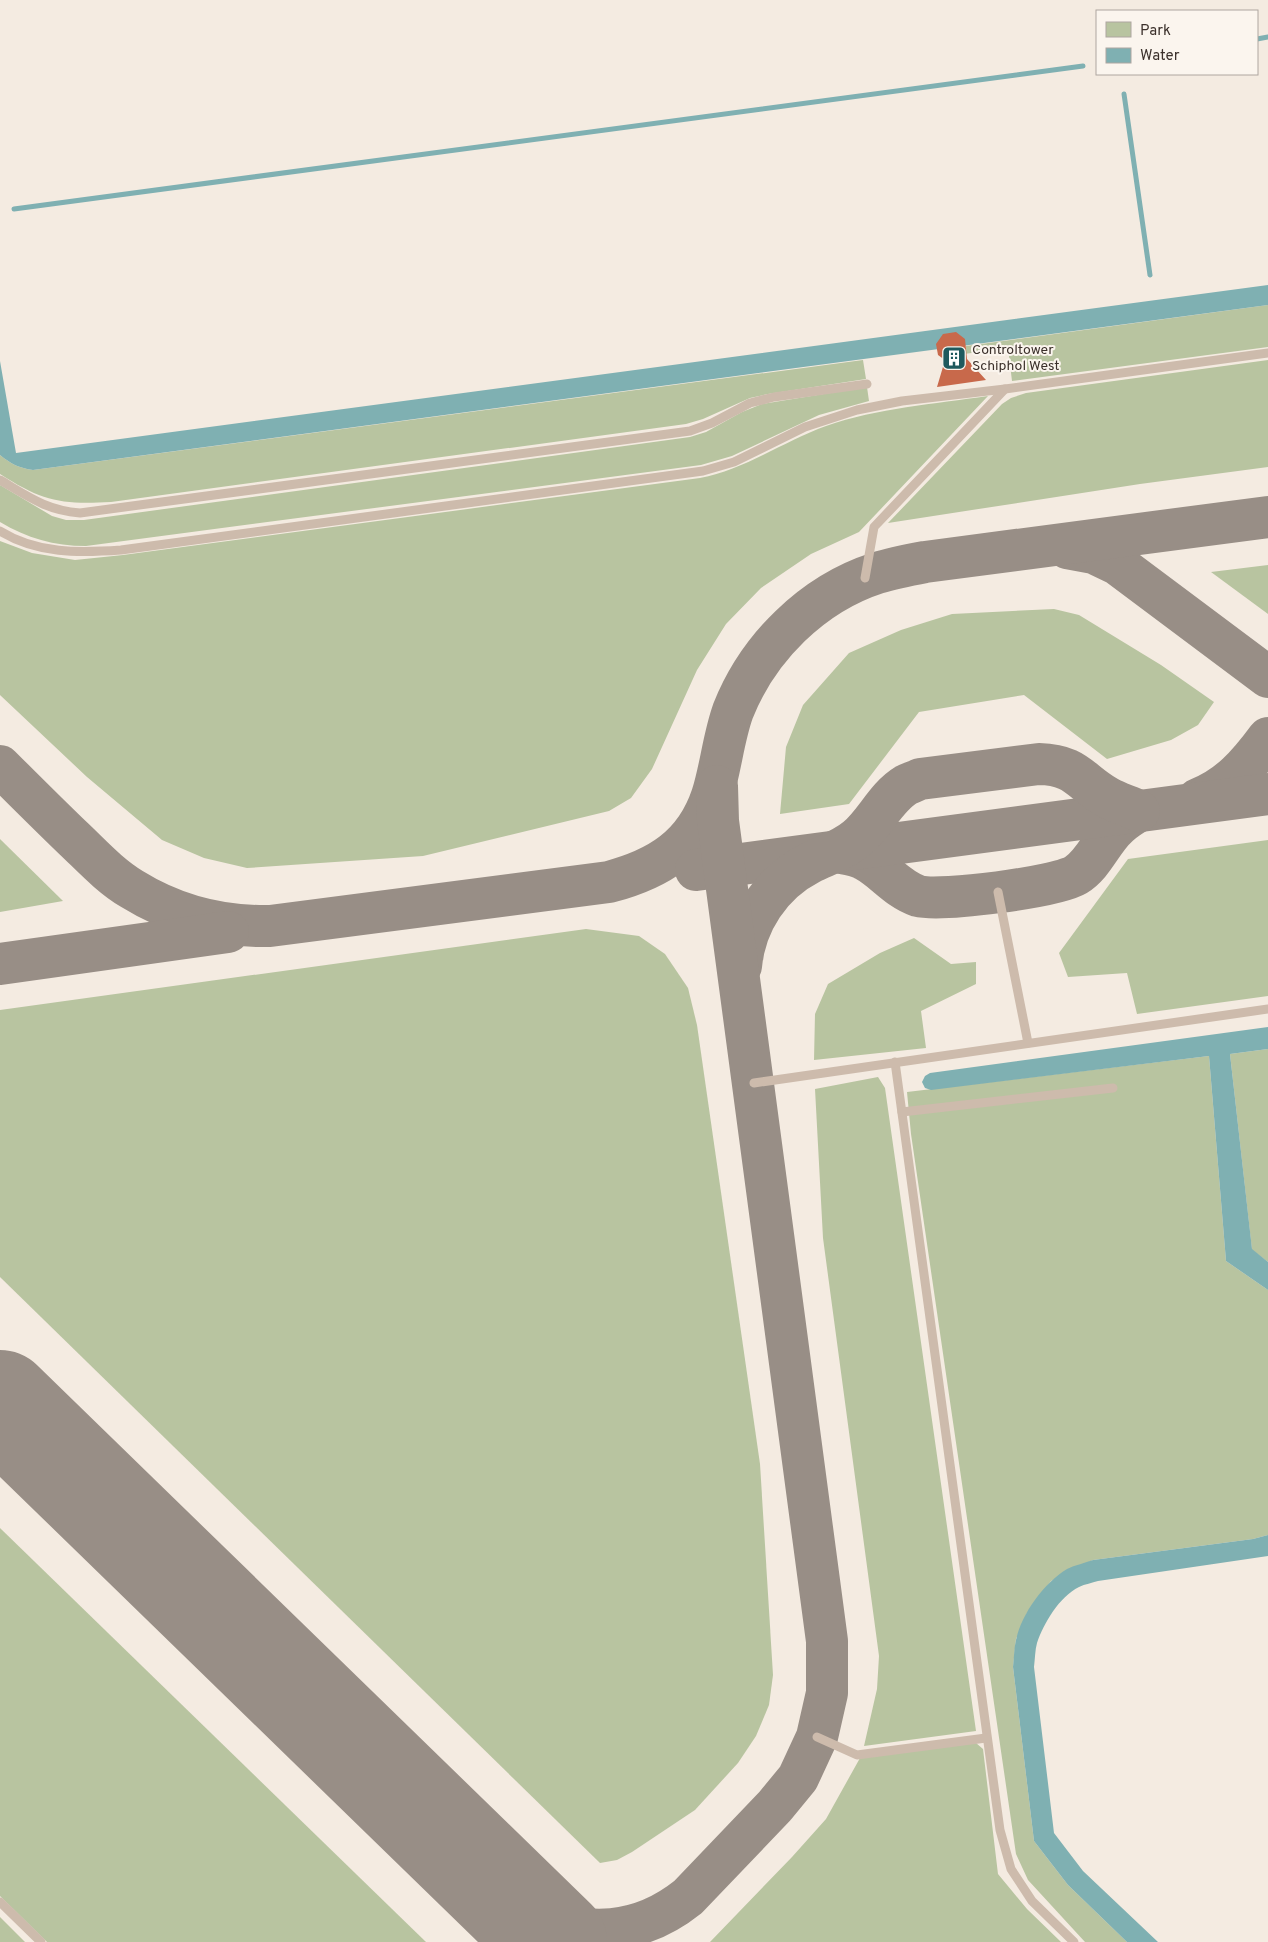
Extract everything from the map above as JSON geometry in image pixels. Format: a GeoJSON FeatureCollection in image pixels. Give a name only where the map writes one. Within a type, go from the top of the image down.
{"type":"FeatureCollection","features":[{"type":"Feature","properties":{"kind":"lane"},"geometry":{"type":"LineString","coordinates":[[0,531],[28,544],[52,550],[84,553],[121,550],[703,471],[734,462],[805,427],[857,410],[902,401],[1268,353]]}},
{"type":"Feature","properties":{"kind":"lane"},"geometry":{"type":"LineString","coordinates":[[0,480],[41,505],[61,511],[80,513],[690,431],[712,423],[750,403],[774,397],[866,384]]}},
{"type":"Feature","properties":{"kind":"lane"},"geometry":{"type":"LineString","coordinates":[[865,578],[874,527],[1005,389]]}},
{"type":"Feature","properties":{"kind":"lane"},"geometry":{"type":"LineString","coordinates":[[998,892],[1028,1043]]}},
{"type":"Feature","properties":{"kind":"lane"},"geometry":{"type":"LineString","coordinates":[[754,1083],[1268,1009]]}},
{"type":"Feature","properties":{"kind":"lane"},"geometry":{"type":"LineString","coordinates":[[894,1062],[1000,1830],[1010,1869],[1032,1901],[1074,1942]]}},
{"type":"Feature","properties":{"kind":"lane"},"geometry":{"type":"LineString","coordinates":[[902,1112],[1113,1088]]}},
{"type":"Feature","properties":{"kind":"lane"},"geometry":{"type":"LineString","coordinates":[[817,1737],[858,1755],[986,1738]]}},
{"type":"Feature","properties":{"kind":"lane"},"geometry":{"type":"LineString","coordinates":[[0,1902],[41,1942]]}},
{"type":"Feature","properties":{"kind":"green space"},"geometry":{"type":"Polygon","coordinates":[[[1268,305],[1268,347],[1012,381],[1008,348],[964,354],[966,346],[1268,305]]]}},
{"type":"Feature","properties":{"kind":"green space"},"geometry":{"type":"Polygon","coordinates":[[[863,360],[866,379],[750,398],[703,419],[686,424],[111,502],[65,502],[40,496],[0,474],[0,455],[15,465],[33,470],[863,360]]]}},
{"type":"Feature","properties":{"kind":"green space"},"geometry":{"type":"Polygon","coordinates":[[[1268,360],[1268,467],[1140,484],[888,523],[1002,404],[1011,398],[1026,393],[1268,360]]]}},
{"type":"Feature","properties":{"kind":"green space"},"geometry":{"type":"Polygon","coordinates":[[[867,387],[869,401],[819,415],[732,456],[701,465],[86,546],[74,546],[41,540],[0,522],[0,485],[52,516],[66,520],[84,520],[690,437],[706,432],[742,412],[762,404],[867,387]]]}},
{"type":"Feature","properties":{"kind":"green space"},"geometry":{"type":"Polygon","coordinates":[[[988,396],[859,532],[811,554],[761,588],[726,624],[697,670],[652,769],[631,798],[609,811],[423,856],[247,868],[204,858],[162,840],[87,777],[0,695],[0,541],[32,553],[75,560],[700,478],[732,469],[810,432],[846,420],[906,407],[988,396]]]}},
{"type":"Feature","properties":{"kind":"green space"},"geometry":{"type":"Polygon","coordinates":[[[1268,565],[1268,614],[1211,572],[1268,565]]]}},
{"type":"Feature","properties":{"kind":"green space"},"geometry":{"type":"Polygon","coordinates":[[[1054,609],[1079,615],[1161,665],[1214,702],[1198,725],[1171,740],[1107,759],[1024,695],[919,712],[849,804],[780,814],[786,747],[803,705],[849,653],[901,630],[952,614],[1054,609]]]}},
{"type":"Feature","properties":{"kind":"green space"},"geometry":{"type":"Polygon","coordinates":[[[0,839],[63,901],[0,912],[0,839]]]}},
{"type":"Feature","properties":{"kind":"green space"},"geometry":{"type":"Polygon","coordinates":[[[1268,840],[1268,996],[1137,1014],[1127,973],[1068,977],[1059,953],[1128,859],[1268,840]]]}},
{"type":"Feature","properties":{"kind":"green space"},"geometry":{"type":"Polygon","coordinates":[[[586,929],[639,936],[665,954],[688,988],[697,1025],[760,1464],[773,1675],[769,1705],[756,1736],[738,1763],[695,1810],[632,1852],[617,1860],[600,1863],[0,1277],[0,1010],[586,929]]]}},
{"type":"Feature","properties":{"kind":"green space"},"geometry":{"type":"Polygon","coordinates":[[[914,938],[951,964],[976,962],[976,984],[921,1011],[926,1048],[814,1060],[815,1014],[828,984],[880,953],[914,938]]]}},
{"type":"Feature","properties":{"kind":"green space"},"geometry":{"type":"Polygon","coordinates":[[[1268,1049],[1268,1262],[1252,1250],[1230,1054],[1268,1049]]]}},
{"type":"Feature","properties":{"kind":"green space"},"geometry":{"type":"Polygon","coordinates":[[[1209,1056],[1226,1261],[1268,1290],[1268,1535],[1253,1539],[1093,1560],[1051,1581],[1027,1613],[1016,1639],[1013,1667],[1034,1841],[1068,1885],[1127,1942],[1085,1942],[1028,1880],[1016,1854],[911,1134],[907,1092],[1209,1056]]]}},
{"type":"Feature","properties":{"kind":"green space"},"geometry":{"type":"Polygon","coordinates":[[[878,1077],[885,1088],[976,1731],[864,1746],[877,1689],[879,1656],[823,1238],[815,1089],[878,1077]]]}},
{"type":"Feature","properties":{"kind":"green space"},"geometry":{"type":"Polygon","coordinates":[[[0,1528],[426,1942],[47,1942],[0,1896],[0,1528]]]}},
{"type":"Feature","properties":{"kind":"green space"},"geometry":{"type":"Polygon","coordinates":[[[976,1743],[983,1749],[998,1874],[1027,1909],[1061,1942],[710,1942],[826,1819],[860,1758],[976,1743]]]}},
{"type":"Feature","properties":{"kind":"green space"},"geometry":{"type":"Polygon","coordinates":[[[0,1917],[25,1942],[0,1942],[0,1917]]]}},
{"type":"Feature","properties":{"kind":"water"},"geometry":{"type":"Polygon","coordinates":[[[1268,285],[1268,305],[33,470],[15,465],[0,455],[0,361],[16,453],[1268,285]]]}},
{"type":"Feature","properties":{"kind":"water"},"geometry":{"type":"Polygon","coordinates":[[[1268,1027],[1268,1049],[1230,1054],[1252,1249],[1268,1262],[1268,1290],[1226,1261],[1209,1056],[931,1090],[925,1088],[922,1082],[925,1076],[930,1073],[1268,1027]]]}},
{"type":"Feature","properties":{"kind":"water"},"geometry":{"type":"Polygon","coordinates":[[[1268,1535],[1268,1556],[1098,1581],[1079,1587],[1065,1597],[1053,1611],[1037,1643],[1034,1667],[1054,1833],[1083,1871],[1158,1942],[1127,1942],[1068,1885],[1034,1841],[1013,1667],[1015,1643],[1019,1630],[1023,1619],[1042,1590],[1058,1575],[1073,1566],[1093,1560],[1253,1539],[1268,1535]]]}},
{"type":"Feature","properties":{"kind":"building","name":"Controltower Schiphol West"},"geometry":{"type":"Polygon","coordinates":[[[956,332],[965,339],[967,359],[986,380],[937,387],[945,360],[938,355],[936,344],[943,334],[956,332]]]}},
{"type":"Feature","properties":{"kind":"waterway"},"geometry":{"type":"LineString","coordinates":[[1258,39],[1268,37]]}},
{"type":"Feature","properties":{"kind":"waterway"},"geometry":{"type":"LineString","coordinates":[[14,209],[1083,66]]}},
{"type":"Feature","properties":{"kind":"waterway"},"geometry":{"type":"LineString","coordinates":[[1124,94],[1150,275]]}},
{"type":"Feature","properties":{"kind":"taxiway"},"geometry":{"type":"LineString","coordinates":[[0,766],[94,859],[124,884],[164,906],[216,922],[270,926],[609,882],[627,877],[659,863],[685,842],[696,829],[705,814],[712,796],[733,711],[757,666],[772,645],[809,609],[853,582],[877,573],[925,562],[1268,517]]}},
{"type":"Feature","properties":{"kind":"taxiway"},"geometry":{"type":"LineString","coordinates":[[1067,548],[1094,553],[1117,564],[1268,677]]}},
{"type":"Feature","properties":{"kind":"taxiway"},"geometry":{"type":"LineString","coordinates":[[1198,799],[1228,782],[1253,757],[1268,738]]}},
{"type":"Feature","properties":{"kind":"taxiway"},"geometry":{"type":"LineString","coordinates":[[741,966],[748,934],[754,919],[762,906],[783,881],[810,863],[852,842],[863,832],[892,796],[906,785],[920,779],[1039,764],[1052,765],[1070,771],[1107,797],[1139,811]]}},
{"type":"Feature","properties":{"kind":"taxiway"},"geometry":{"type":"LineString","coordinates":[[528,1917],[571,1928],[612,1929],[650,1920],[688,1897],[775,1806],[798,1778],[817,1737],[827,1693],[827,1641],[718,821],[717,786]]}},
{"type":"Feature","properties":{"kind":"taxiway"},"geometry":{"type":"LineString","coordinates":[[696,870],[1268,794]]}},
{"type":"Feature","properties":{"kind":"taxiway"},"geometry":{"type":"LineString","coordinates":[[836,852],[862,858],[904,889],[918,896],[950,897],[998,892],[1046,884],[1076,875],[1088,865],[1112,832],[1139,811]]}},
{"type":"Feature","properties":{"kind":"taxiway"},"geometry":{"type":"LineString","coordinates":[[0,964],[228,932]]}},
{"type":"Feature","properties":{"kind":"runway"},"geometry":{"type":"LineString","coordinates":[[0,1403],[554,1942]]}},
{"type":"Feature","properties":{"kind":"place","name":"Controltower Schiphol West"},"geometry":{"type":"Point","coordinates":[954,358]}}]}
